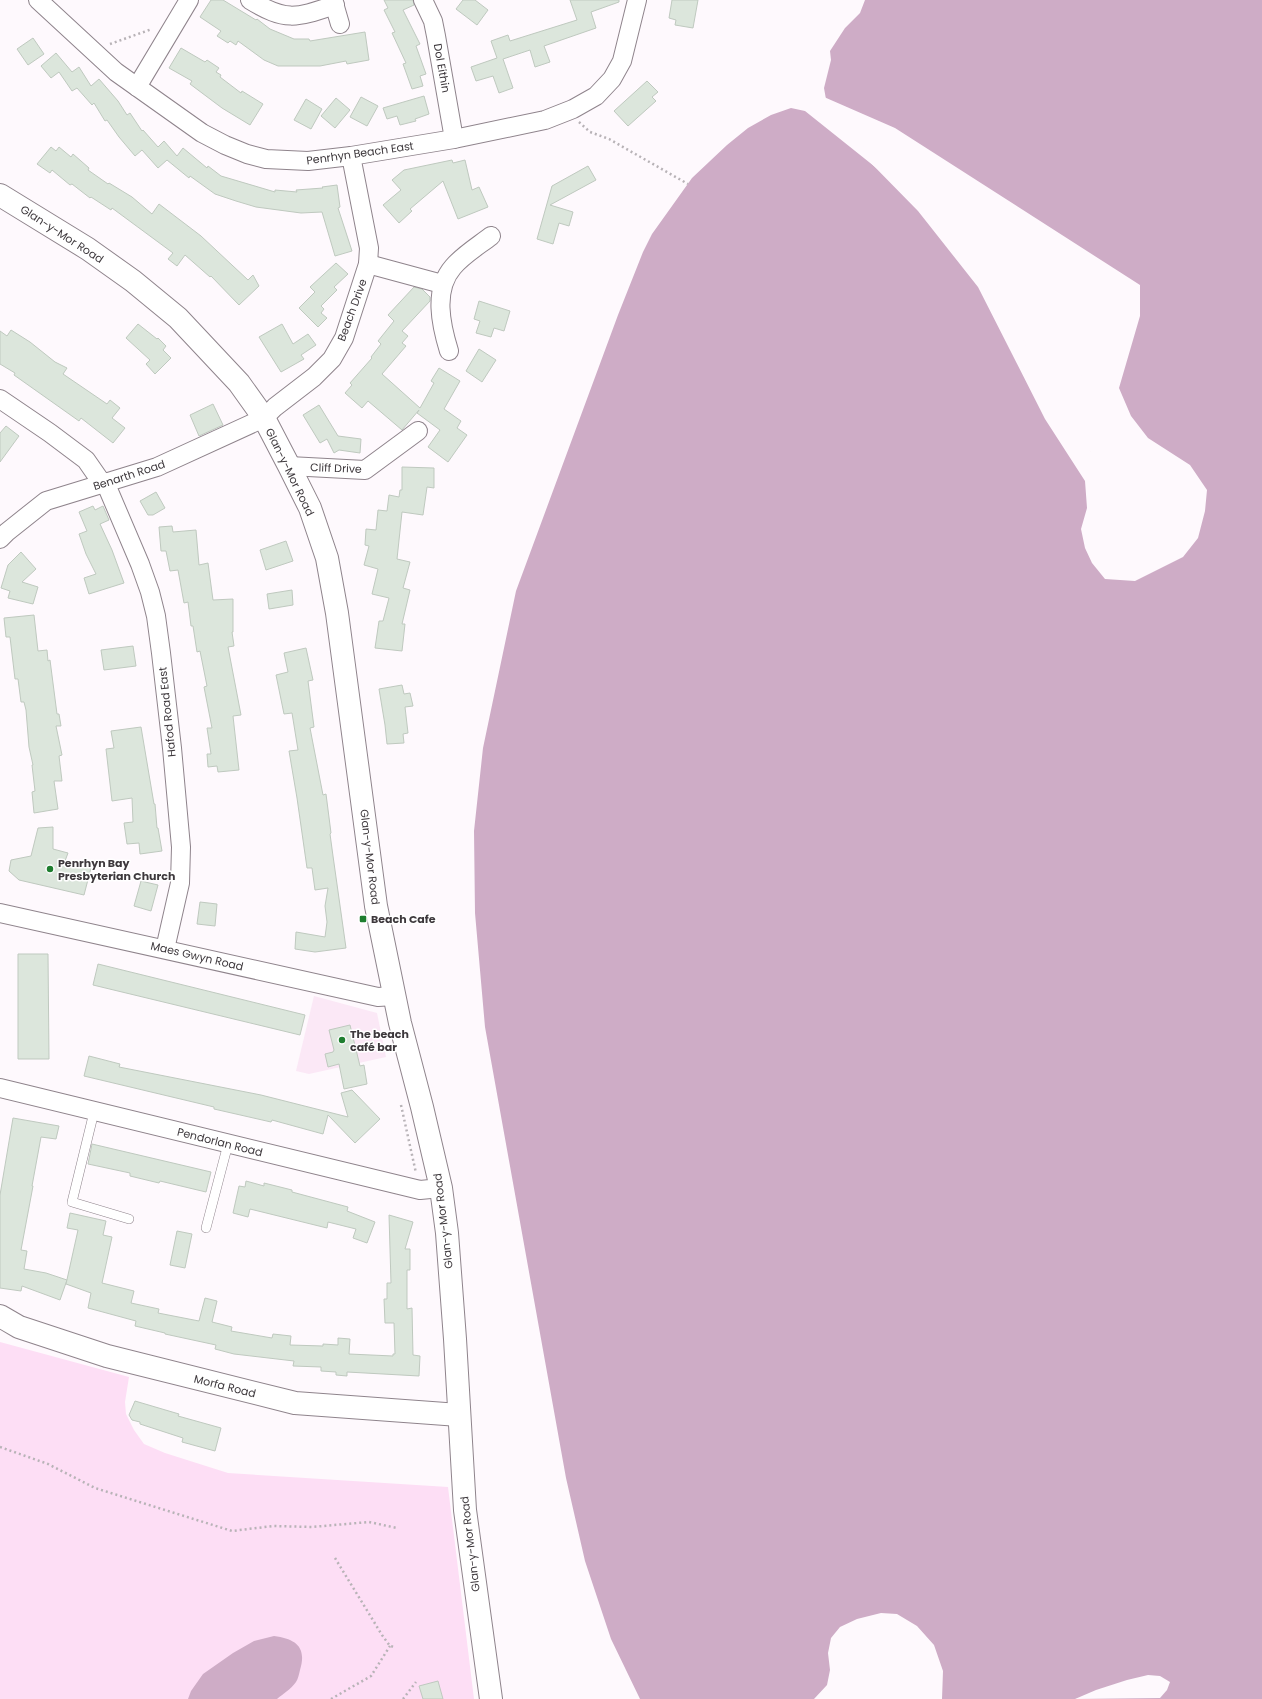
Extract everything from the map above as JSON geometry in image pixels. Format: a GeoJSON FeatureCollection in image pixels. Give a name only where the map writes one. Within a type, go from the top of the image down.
{"type":"FeatureCollection","features":[{"type":"Feature","properties":{"kind":"street","name":"Penrhyn Beach East"},"geometry":{"type":"LineString","coordinates":[[38,0],[116,72],[202,133],[247,154],[266,159],[308,161],[351,156],[454,139],[545,120],[567,112],[596,96],[612,79],[622,61],[638,0]]}},
{"type":"Feature","properties":{"kind":"street"},"geometry":{"type":"LineString","coordinates":[[137,87],[189,0]]}},
{"type":"Feature","properties":{"kind":"street"},"geometry":{"type":"LineString","coordinates":[[250,0],[272,13],[285,16],[312,12],[334,2],[340,24]]}},
{"type":"Feature","properties":{"kind":"street","name":"Dol Eithin"},"geometry":{"type":"LineString","coordinates":[[422,0],[433,21],[454,139]]}},
{"type":"Feature","properties":{"kind":"street","name":"Beach Drive"},"geometry":{"type":"LineString","coordinates":[[264,418],[275,407],[314,377],[332,359],[344,338],[368,264],[368,248],[351,156]]}},
{"type":"Feature","properties":{"kind":"street","name":"Glan-y-Mor Road"},"geometry":{"type":"LineString","coordinates":[[0,195],[88,249],[133,281],[178,318],[239,383],[264,418],[289,466],[310,508],[327,558],[337,613],[376,906],[431,1189],[447,1232],[455,1340],[464,1510],[491,1699]]}},
{"type":"Feature","properties":{"kind":"street"},"geometry":{"type":"LineString","coordinates":[[449,351],[440,316],[442,284],[452,268],[491,236]]}},
{"type":"Feature","properties":{"kind":"street","name":"Beach Drive"},"geometry":{"type":"LineString","coordinates":[[368,264],[442,284]]}},
{"type":"Feature","properties":{"kind":"street","name":"Hafod Road East"},"geometry":{"type":"LineString","coordinates":[[0,399],[86,460],[104,483],[140,564],[150,592],[156,616],[161,653],[181,847],[180,883],[165,949]]}},
{"type":"Feature","properties":{"kind":"street","name":"Benarth Road"},"geometry":{"type":"LineString","coordinates":[[0,539],[46,501],[157,467],[264,418]]}},
{"type":"Feature","properties":{"kind":"street","name":"Cliff Drive"},"geometry":{"type":"LineString","coordinates":[[289,466],[365,470],[418,431]]}},
{"type":"Feature","properties":{"kind":"street","name":"Maes Gwyn Road"},"geometry":{"type":"LineString","coordinates":[[0,913],[378,997],[394,996]]}},
{"type":"Feature","properties":{"kind":"street","name":"Pendorlan Road"},"geometry":{"type":"LineString","coordinates":[[0,1088],[228,1144],[431,1189]]}},
{"type":"Feature","properties":{"kind":"street","name":"Morfa Road"},"geometry":{"type":"LineString","coordinates":[[0,1316],[19,1327],[107,1356],[295,1403],[459,1415]]}},
{"type":"Feature","properties":{"kind":"lane"},"geometry":{"type":"LineString","coordinates":[[94,1112],[72,1202],[129,1219]]}},
{"type":"Feature","properties":{"kind":"lane"},"geometry":{"type":"LineString","coordinates":[[206,1228],[228,1144]]}},
{"type":"Feature","properties":{"kind":"path"},"geometry":{"type":"LineString","coordinates":[[92,50],[178,19]]}},
{"type":"Feature","properties":{"kind":"path"},"geometry":{"type":"LineString","coordinates":[[567,112],[590,132],[608,139],[688,184]]}},
{"type":"Feature","properties":{"kind":"path"},"geometry":{"type":"LineString","coordinates":[[399,1097],[431,1189]]}},
{"type":"Feature","properties":{"kind":"path"},"geometry":{"type":"LineString","coordinates":[[0,1447],[48,1464],[95,1488],[232,1531],[273,1526],[312,1527],[369,1522],[397,1528]]}},
{"type":"Feature","properties":{"kind":"path"},"geometry":{"type":"LineString","coordinates":[[335,1558],[390,1646],[395,1647]]}},
{"type":"Feature","properties":{"kind":"path"},"geometry":{"type":"LineString","coordinates":[[331,1699],[371,1676],[390,1646]]}},
{"type":"Feature","properties":{"kind":"path"},"geometry":{"type":"LineString","coordinates":[[403,1699],[416,1682]]}},
{"type":"Feature","properties":{"kind":"shaded area"},"geometry":{"type":"Polygon","coordinates":[[[865,0],[1262,0],[1262,1699],[640,1699],[611,1639],[585,1561],[566,1478],[485,1027],[475,913],[474,831],[483,748],[516,591],[618,315],[643,252],[652,234],[692,178],[727,145],[748,128],[771,115],[791,108],[805,111],[919,202],[1028,355],[1066,417],[1098,463],[1105,462],[1077,326],[962,214],[827,105],[824,88],[831,60],[830,51],[845,28],[860,13],[865,0]]]}},
{"type":"Feature","properties":{"kind":"shaded area"},"geometry":{"type":"Polygon","coordinates":[[[314,996],[377,1013],[386,1057],[309,1074],[296,1071],[314,996]]]}},
{"type":"Feature","properties":{"kind":"shaded area"},"geometry":{"type":"Polygon","coordinates":[[[0,1342],[129,1377],[125,1402],[126,1414],[134,1430],[144,1444],[165,1453],[228,1473],[448,1487],[474,1699],[0,1699],[0,1342]]]}},
{"type":"Feature","properties":{"kind":"shaded area"},"geometry":{"type":"Polygon","coordinates":[[[274,1636],[282,1637],[294,1642],[301,1650],[302,1655],[302,1662],[297,1681],[277,1699],[188,1699],[191,1691],[203,1674],[233,1653],[254,1641],[274,1636]]]}},
{"type":"Feature","properties":{"kind":"pier"},"geometry":{"type":"Polygon","coordinates":[[[824,97],[895,128],[1140,285],[1140,316],[1119,388],[1131,416],[1148,438],[1190,465],[1207,490],[1205,511],[1198,538],[1183,557],[1135,581],[1105,579],[1092,563],[1085,548],[1081,529],[1087,508],[1085,481],[1045,419],[978,287],[918,211],[865,157],[921,200],[993,278],[1030,354],[1091,452],[1099,461],[1103,461],[1102,451],[1086,410],[1075,327],[1056,307],[1014,271],[961,215],[930,190],[860,144],[834,122],[825,106],[824,97]]]}},
{"type":"Feature","properties":{"kind":"pier"},"geometry":{"type":"Polygon","coordinates":[[[881,1613],[897,1614],[917,1626],[934,1645],[943,1671],[942,1699],[814,1699],[827,1685],[830,1670],[828,1653],[831,1638],[840,1627],[857,1619],[881,1613]]]}},
{"type":"Feature","properties":{"kind":"pier"},"geometry":{"type":"Polygon","coordinates":[[[1148,1675],[1160,1676],[1170,1682],[1167,1690],[1160,1698],[1075,1699],[1096,1690],[1148,1675]]]}},
{"type":"Feature","properties":{"kind":"building"},"geometry":{"type":"Polygon","coordinates":[[[211,0],[223,0],[256,20],[257,19],[270,29],[294,39],[309,39],[310,41],[365,32],[369,60],[347,64],[346,61],[320,66],[278,66],[264,60],[238,41],[236,45],[230,41],[228,43],[217,36],[221,31],[200,17],[211,0]]]}},
{"type":"Feature","properties":{"kind":"building"},"geometry":{"type":"Polygon","coordinates":[[[384,0],[413,0],[414,5],[403,10],[420,44],[416,46],[426,74],[420,76],[423,86],[412,89],[403,64],[406,63],[392,33],[395,32],[384,10],[388,8],[384,0]]]}},
{"type":"Feature","properties":{"kind":"building"},"geometry":{"type":"Polygon","coordinates":[[[463,0],[475,0],[488,10],[477,25],[456,9],[463,0]]]}},
{"type":"Feature","properties":{"kind":"building"},"geometry":{"type":"Polygon","coordinates":[[[570,0],[619,0],[619,2],[591,12],[596,28],[544,46],[550,62],[535,67],[530,50],[503,59],[513,88],[499,93],[493,76],[476,81],[471,67],[497,58],[491,41],[508,35],[510,41],[577,20],[570,0]]]}},
{"type":"Feature","properties":{"kind":"building"},"geometry":{"type":"Polygon","coordinates":[[[672,0],[698,0],[693,28],[675,25],[676,20],[669,18],[672,0]]]}},
{"type":"Feature","properties":{"kind":"building"},"geometry":{"type":"Polygon","coordinates":[[[33,38],[44,54],[28,65],[17,49],[33,38]]]}},
{"type":"Feature","properties":{"kind":"building"},"geometry":{"type":"Polygon","coordinates":[[[181,48],[205,62],[207,60],[219,68],[216,72],[221,75],[220,77],[241,93],[242,91],[263,104],[250,125],[222,108],[190,84],[192,81],[169,68],[181,48]]]}},
{"type":"Feature","properties":{"kind":"building"},"geometry":{"type":"Polygon","coordinates":[[[56,53],[72,72],[79,67],[91,86],[99,79],[118,101],[127,115],[130,113],[142,131],[143,130],[158,147],[164,141],[177,156],[183,148],[207,168],[208,166],[221,176],[275,192],[275,190],[297,192],[296,190],[323,188],[322,187],[337,185],[340,207],[338,208],[352,251],[335,256],[322,212],[301,213],[256,207],[215,194],[190,176],[189,178],[167,160],[158,168],[142,150],[135,156],[107,120],[105,121],[94,103],[92,105],[77,88],[72,91],[59,72],[51,78],[41,66],[56,53]]]}},
{"type":"Feature","properties":{"kind":"building"},"geometry":{"type":"Polygon","coordinates":[[[647,81],[658,92],[652,97],[656,101],[628,126],[614,111],[647,81]]]}},
{"type":"Feature","properties":{"kind":"building"},"geometry":{"type":"Polygon","coordinates":[[[424,96],[429,114],[415,119],[416,121],[400,125],[397,116],[387,119],[383,108],[424,96]]]}},
{"type":"Feature","properties":{"kind":"building"},"geometry":{"type":"Polygon","coordinates":[[[361,97],[378,106],[367,126],[350,117],[361,97]]]}},
{"type":"Feature","properties":{"kind":"building"},"geometry":{"type":"Polygon","coordinates":[[[336,98],[350,110],[335,128],[321,116],[336,98]]]}},
{"type":"Feature","properties":{"kind":"building"},"geometry":{"type":"Polygon","coordinates":[[[306,99],[322,109],[311,129],[294,120],[306,99]]]}},
{"type":"Feature","properties":{"kind":"building"},"geometry":{"type":"Polygon","coordinates":[[[51,147],[56,151],[59,147],[71,157],[73,154],[89,168],[88,170],[108,184],[109,183],[132,197],[152,214],[159,204],[201,236],[248,280],[253,275],[259,286],[239,305],[211,276],[210,277],[185,255],[177,266],[168,259],[173,253],[112,208],[111,210],[91,197],[90,198],[72,184],[70,185],[52,170],[50,173],[37,164],[51,147]]]}},
{"type":"Feature","properties":{"kind":"building"},"geometry":{"type":"Polygon","coordinates":[[[452,160],[453,163],[465,160],[472,190],[479,187],[488,207],[458,219],[443,181],[410,209],[412,211],[399,223],[383,205],[401,190],[392,180],[404,170],[452,160]]]}},
{"type":"Feature","properties":{"kind":"building"},"geometry":{"type":"Polygon","coordinates":[[[588,166],[596,180],[550,205],[573,212],[569,226],[559,223],[553,244],[537,239],[552,186],[588,166]]]}},
{"type":"Feature","properties":{"kind":"building"},"geometry":{"type":"Polygon","coordinates":[[[336,263],[348,274],[334,287],[337,290],[321,306],[324,309],[321,313],[327,318],[318,327],[299,308],[315,292],[310,287],[336,263]]]}},
{"type":"Feature","properties":{"kind":"building"},"geometry":{"type":"Polygon","coordinates":[[[414,287],[422,289],[430,297],[430,301],[402,331],[408,336],[402,343],[406,346],[382,374],[420,408],[434,383],[431,381],[439,368],[460,381],[444,409],[461,421],[457,428],[467,435],[448,462],[428,447],[440,430],[417,413],[419,410],[402,430],[368,401],[362,408],[345,393],[352,385],[350,383],[372,358],[371,357],[381,344],[378,341],[394,321],[388,315],[414,287]]]}},
{"type":"Feature","properties":{"kind":"building"},"geometry":{"type":"Polygon","coordinates":[[[479,301],[510,311],[504,331],[494,328],[491,337],[476,333],[480,321],[474,319],[479,301]]]}},
{"type":"Feature","properties":{"kind":"building"},"geometry":{"type":"Polygon","coordinates":[[[138,324],[157,339],[158,338],[166,346],[163,350],[171,358],[155,374],[146,364],[150,360],[126,338],[138,324]]]}},
{"type":"Feature","properties":{"kind":"building"},"geometry":{"type":"Polygon","coordinates":[[[282,324],[293,344],[308,334],[316,345],[301,355],[304,359],[281,372],[259,337],[282,324]]]}},
{"type":"Feature","properties":{"kind":"building"},"geometry":{"type":"Polygon","coordinates":[[[11,330],[30,342],[55,362],[67,368],[63,374],[107,404],[110,400],[120,408],[112,418],[125,428],[113,443],[81,418],[79,421],[14,375],[15,373],[0,364],[0,331],[7,336],[11,330]]]}},
{"type":"Feature","properties":{"kind":"building"},"geometry":{"type":"Polygon","coordinates":[[[479,349],[496,360],[482,382],[466,371],[479,349]]]}},
{"type":"Feature","properties":{"kind":"building"},"geometry":{"type":"Polygon","coordinates":[[[213,404],[223,425],[199,436],[190,415],[213,404]]]}},
{"type":"Feature","properties":{"kind":"building"},"geometry":{"type":"Polygon","coordinates":[[[319,405],[338,436],[361,439],[360,453],[339,450],[334,453],[327,439],[320,443],[303,415],[319,405]]]}},
{"type":"Feature","properties":{"kind":"building"},"geometry":{"type":"Polygon","coordinates":[[[6,426],[19,436],[0,462],[0,433],[6,426]]]}},
{"type":"Feature","properties":{"kind":"building"},"geometry":{"type":"Polygon","coordinates":[[[402,467],[434,468],[434,488],[427,487],[423,515],[402,512],[397,559],[410,562],[403,588],[410,590],[402,624],[405,624],[402,651],[375,648],[379,621],[383,621],[389,598],[372,594],[378,569],[364,565],[369,546],[365,545],[366,529],[376,530],[378,510],[387,511],[389,495],[399,497],[400,490],[402,490],[402,467]]]}},
{"type":"Feature","properties":{"kind":"building"},"geometry":{"type":"Polygon","coordinates":[[[156,492],[165,508],[153,515],[148,515],[140,501],[156,492]]]}},
{"type":"Feature","properties":{"kind":"building"},"geometry":{"type":"Polygon","coordinates":[[[93,506],[95,510],[103,506],[109,520],[100,524],[112,550],[124,583],[89,594],[84,578],[96,574],[86,554],[79,534],[87,531],[79,512],[93,506]]]}},
{"type":"Feature","properties":{"kind":"building"},"geometry":{"type":"Polygon","coordinates":[[[172,526],[173,532],[196,530],[199,565],[208,563],[213,600],[233,599],[232,632],[234,646],[228,647],[241,715],[233,716],[239,770],[218,772],[217,766],[208,767],[207,754],[211,754],[207,728],[212,728],[204,687],[207,686],[200,651],[197,652],[193,626],[191,626],[188,602],[184,603],[178,570],[170,571],[166,551],[161,551],[159,527],[172,526]]]}},
{"type":"Feature","properties":{"kind":"building"},"geometry":{"type":"Polygon","coordinates":[[[286,541],[293,561],[266,570],[260,550],[286,541]]]}},
{"type":"Feature","properties":{"kind":"building"},"geometry":{"type":"Polygon","coordinates":[[[21,552],[36,569],[22,582],[38,587],[33,604],[8,598],[10,591],[1,588],[8,565],[21,552]]]}},
{"type":"Feature","properties":{"kind":"building"},"geometry":{"type":"Polygon","coordinates":[[[292,590],[293,605],[269,609],[267,594],[292,590]]]}},
{"type":"Feature","properties":{"kind":"building"},"geometry":{"type":"Polygon","coordinates":[[[34,615],[38,651],[47,650],[48,661],[50,660],[57,714],[59,714],[61,726],[56,726],[62,755],[59,756],[62,781],[54,781],[58,809],[34,813],[32,792],[35,791],[33,765],[29,747],[26,710],[24,702],[21,702],[18,679],[15,679],[10,637],[6,637],[4,618],[34,615]]]}},
{"type":"Feature","properties":{"kind":"building"},"geometry":{"type":"Polygon","coordinates":[[[133,646],[136,666],[104,670],[101,650],[133,646]]]}},
{"type":"Feature","properties":{"kind":"building"},"geometry":{"type":"Polygon","coordinates":[[[306,648],[313,680],[308,681],[314,727],[310,728],[323,795],[326,794],[346,948],[315,952],[295,949],[296,932],[325,937],[327,922],[325,906],[328,888],[315,890],[312,868],[307,868],[289,751],[298,750],[292,713],[284,714],[276,675],[288,672],[284,653],[306,648]]]}},
{"type":"Feature","properties":{"kind":"building"},"geometry":{"type":"Polygon","coordinates":[[[402,685],[404,694],[410,693],[413,706],[405,707],[408,733],[403,734],[404,743],[387,744],[379,689],[402,685]]]}},
{"type":"Feature","properties":{"kind":"building"},"geometry":{"type":"Polygon","coordinates":[[[141,727],[162,851],[140,854],[139,843],[127,844],[124,823],[133,822],[132,798],[112,801],[106,749],[114,748],[111,731],[141,727]]]}},
{"type":"Feature","properties":{"kind":"building","name":"Penrhyn Bay Presbyterian Church"},"geometry":{"type":"Polygon","coordinates":[[[53,827],[53,849],[68,853],[65,861],[91,868],[84,895],[19,880],[9,871],[11,860],[31,856],[38,828],[53,827]]]}},
{"type":"Feature","properties":{"kind":"building"},"geometry":{"type":"Polygon","coordinates":[[[141,881],[158,885],[151,911],[134,906],[141,881]]]}},
{"type":"Feature","properties":{"kind":"building"},"geometry":{"type":"Polygon","coordinates":[[[200,902],[217,904],[215,926],[197,924],[200,902]]]}},
{"type":"Feature","properties":{"kind":"building"},"geometry":{"type":"Polygon","coordinates":[[[18,954],[48,954],[49,1059],[18,1059],[18,954]]]}},
{"type":"Feature","properties":{"kind":"building"},"geometry":{"type":"Polygon","coordinates":[[[98,964],[305,1015],[300,1035],[93,985],[98,964]]]}},
{"type":"Feature","properties":{"kind":"building"},"geometry":{"type":"Polygon","coordinates":[[[350,1025],[360,1066],[364,1065],[367,1084],[344,1089],[339,1064],[328,1067],[325,1054],[333,1052],[334,1050],[329,1030],[350,1025]]]}},
{"type":"Feature","properties":{"kind":"building"},"geometry":{"type":"Polygon","coordinates":[[[89,1056],[120,1064],[119,1067],[261,1095],[348,1117],[341,1093],[352,1090],[380,1119],[355,1143],[328,1115],[323,1134],[272,1120],[271,1122],[214,1109],[214,1107],[84,1076],[89,1056]]]}},
{"type":"Feature","properties":{"kind":"building"},"geometry":{"type":"Polygon","coordinates":[[[13,1118],[59,1126],[56,1139],[41,1137],[21,1250],[27,1251],[24,1269],[46,1273],[67,1280],[60,1300],[22,1286],[21,1291],[0,1288],[0,1195],[13,1118]]]}},
{"type":"Feature","properties":{"kind":"building"},"geometry":{"type":"Polygon","coordinates":[[[92,1144],[211,1172],[206,1192],[160,1181],[159,1183],[130,1176],[130,1173],[88,1164],[92,1144]]]}},
{"type":"Feature","properties":{"kind":"building"},"geometry":{"type":"Polygon","coordinates":[[[246,1181],[264,1186],[264,1183],[292,1190],[292,1192],[348,1207],[347,1211],[375,1222],[367,1243],[353,1238],[356,1229],[328,1222],[327,1228],[250,1209],[248,1217],[233,1213],[239,1186],[245,1187],[246,1181]]]}},
{"type":"Feature","properties":{"kind":"building"},"geometry":{"type":"Polygon","coordinates":[[[70,1213],[106,1221],[103,1235],[112,1237],[102,1283],[134,1291],[131,1303],[159,1309],[158,1313],[199,1321],[205,1298],[217,1301],[212,1322],[232,1327],[231,1331],[272,1338],[273,1334],[291,1336],[290,1345],[338,1345],[338,1338],[350,1339],[349,1354],[393,1356],[393,1354],[395,1354],[394,1323],[385,1323],[384,1299],[387,1299],[387,1283],[391,1283],[389,1215],[413,1222],[405,1249],[410,1249],[410,1270],[407,1270],[407,1309],[412,1308],[413,1355],[420,1356],[419,1376],[347,1372],[347,1376],[336,1375],[336,1372],[321,1371],[321,1367],[293,1366],[294,1361],[234,1354],[215,1349],[216,1345],[135,1326],[136,1321],[88,1308],[91,1293],[66,1284],[78,1230],[67,1228],[70,1213]]]}},
{"type":"Feature","properties":{"kind":"building"},"geometry":{"type":"Polygon","coordinates":[[[177,1231],[192,1234],[185,1268],[170,1265],[177,1231]]]}},
{"type":"Feature","properties":{"kind":"building"},"geometry":{"type":"Polygon","coordinates":[[[135,1401],[179,1414],[178,1416],[221,1428],[215,1451],[182,1442],[183,1438],[132,1420],[129,1415],[135,1401]]]}},
{"type":"Feature","properties":{"kind":"building"},"geometry":{"type":"Polygon","coordinates":[[[438,1681],[443,1699],[423,1699],[419,1686],[438,1681]]]}},
{"type":"Feature","properties":{"kind":"place","name":"Penrhyn Bay Presbyterian Church"},"geometry":{"type":"Point","coordinates":[50,869]}},
{"type":"Feature","properties":{"kind":"place","name":"Beach Cafe"},"geometry":{"type":"Point","coordinates":[363,919]}},
{"type":"Feature","properties":{"kind":"place","name":"The beach café bar"},"geometry":{"type":"Point","coordinates":[342,1040]}}]}
